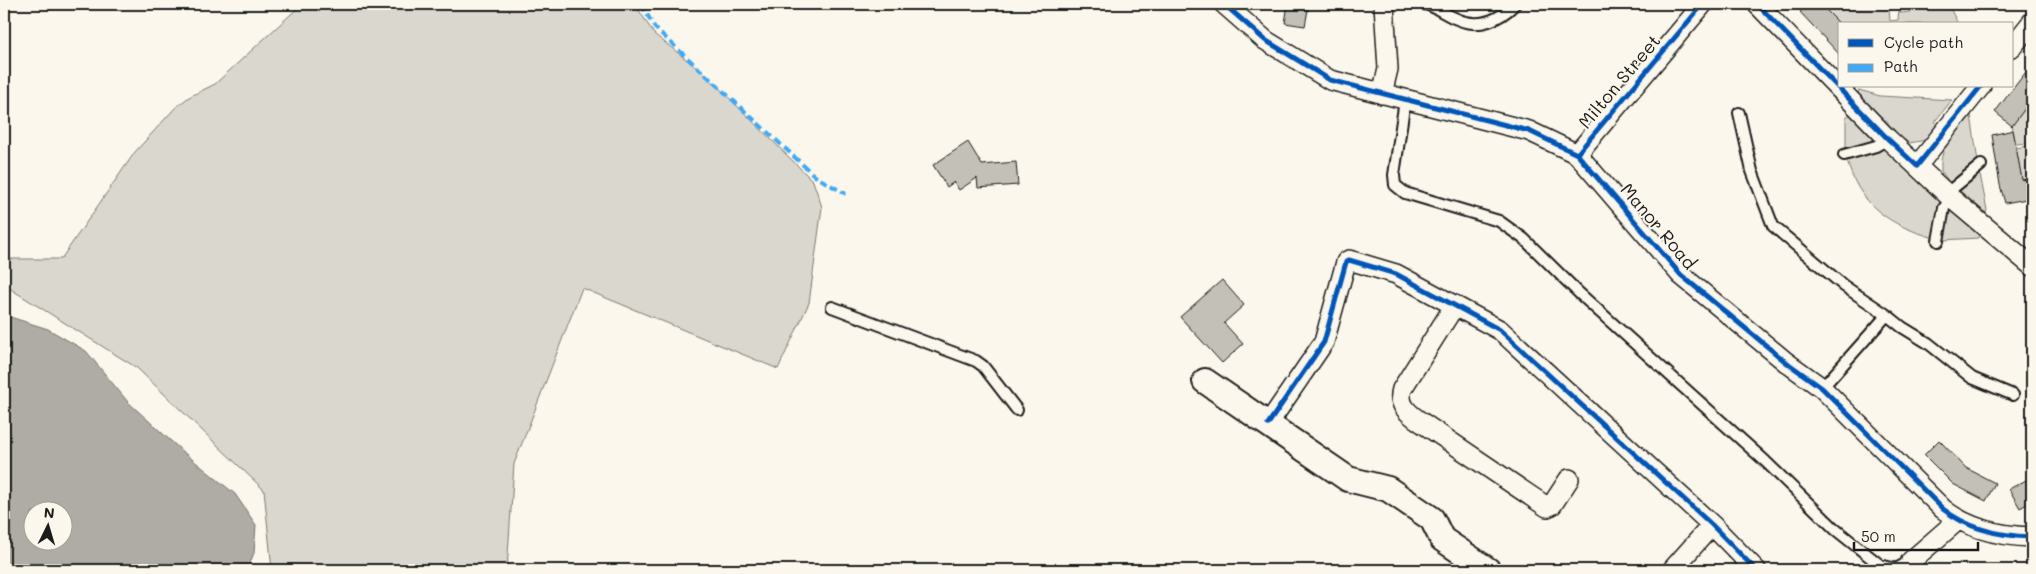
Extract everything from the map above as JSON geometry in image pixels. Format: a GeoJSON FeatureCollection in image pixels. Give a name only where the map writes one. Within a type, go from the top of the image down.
{"type":"FeatureCollection","features":[{"type":"Feature","properties":{"kind":"street","name":"Manor Road"},"geometry":{"type":"LineString","coordinates":[[1224,4],[1257,34],[1312,71],[1330,80],[1533,132],[1577,154],[1614,194],[1681,275],[1786,362],[1822,388],[1930,497],[1958,520],[2004,535],[2032,537]]}},
{"type":"Feature","properties":{"kind":"street"},"geometry":{"type":"LineString","coordinates":[[1382,94],[1388,69],[1384,4]]}},
{"type":"Feature","properties":{"kind":"street","name":"Milton Street"},"geometry":{"type":"LineString","coordinates":[[1577,154],[1703,4]]}},
{"type":"Feature","properties":{"kind":"street"},"geometry":{"type":"LineString","coordinates":[[1757,4],[1838,87]]}},
{"type":"Feature","properties":{"kind":"street"},"geometry":{"type":"LineString","coordinates":[[2014,44],[2032,22]]}},
{"type":"Feature","properties":{"kind":"street"},"geometry":{"type":"LineString","coordinates":[[1839,88],[1888,139],[1949,196],[2032,266]]}},
{"type":"Feature","properties":{"kind":"street"},"geometry":{"type":"LineString","coordinates":[[1917,166],[1979,88]]}},
{"type":"Feature","properties":{"kind":"street"},"geometry":{"type":"LineString","coordinates":[[1268,424],[1324,342],[1344,264],[1347,261],[1396,274],[1507,335],[1712,525],[1756,570]]}},
{"type":"Feature","properties":{"kind":"street"},"geometry":{"type":"LineString","coordinates":[[1455,305],[1402,389],[1400,398],[1404,408],[1421,422],[1547,507],[1552,505],[1569,479]]}},
{"type":"Feature","properties":{"kind":"street"},"geometry":{"type":"LineString","coordinates":[[1205,381],[1348,479],[1388,489],[1432,519],[1442,539],[1488,570]]}},
{"type":"Feature","properties":{"kind":"street"},"geometry":{"type":"LineString","coordinates":[[1912,565],[1958,520]]}},
{"type":"Feature","properties":{"kind":"street"},"geometry":{"type":"LineString","coordinates":[[1672,570],[1712,525]]}},
{"type":"Feature","properties":{"kind":"lane"},"geometry":{"type":"LineString","coordinates":[[1424,4],[1460,21],[1478,23],[1493,21],[1515,4]]}},
{"type":"Feature","properties":{"kind":"lane"},"geometry":{"type":"LineString","coordinates":[[1405,100],[1394,175],[1395,185],[1405,193],[1499,222],[1524,239],[1580,294],[1764,461],[1835,529],[1880,565],[1896,569],[1912,565]]}},
{"type":"Feature","properties":{"kind":"lane"},"geometry":{"type":"LineString","coordinates":[[1739,112],[1752,171],[1773,226],[1844,286],[1887,315],[1902,328],[1924,340],[1972,378],[2012,395]]}},
{"type":"Feature","properties":{"kind":"lane"},"geometry":{"type":"LineString","coordinates":[[1844,154],[1880,145],[1888,139]]}},
{"type":"Feature","properties":{"kind":"lane"},"geometry":{"type":"LineString","coordinates":[[1938,241],[1944,208],[1949,196],[1981,165]]}},
{"type":"Feature","properties":{"kind":"lane"},"geometry":{"type":"LineString","coordinates":[[832,307],[976,361],[983,366],[1017,410]]}},
{"type":"Feature","properties":{"kind":"lane"},"geometry":{"type":"LineString","coordinates":[[1822,388],[1887,315]]}},
{"type":"Feature","properties":{"kind":"shaded area"},"geometry":{"type":"Polygon","coordinates":[[[302,4],[635,4],[654,34],[706,75],[813,181],[822,207],[809,303],[778,369],[582,288],[514,464],[507,570],[272,570],[264,490],[137,368],[4,285],[4,259],[61,259],[135,152],[175,108],[189,97],[215,84],[302,4]]]}},
{"type":"Feature","properties":{"kind":"shaded area"},"geometry":{"type":"Polygon","coordinates":[[[1820,4],[1877,4],[1883,8],[1889,8],[1890,21],[1898,20],[1899,7],[1900,13],[1910,12],[1907,4],[1948,4],[1957,22],[1838,22],[1820,4]]]}},
{"type":"Feature","properties":{"kind":"shaded area"},"geometry":{"type":"Polygon","coordinates":[[[1859,90],[1880,96],[1952,100],[1936,120],[1935,129],[1927,140],[1909,143],[1900,137],[1858,94],[1859,90]]]}},
{"type":"Feature","properties":{"kind":"shaded area"},"geometry":{"type":"Polygon","coordinates":[[[2032,99],[2032,178],[2022,180],[2016,148],[2027,146],[2027,143],[2016,144],[2012,125],[2032,99]]]}},
{"type":"Feature","properties":{"kind":"shaded area"},"geometry":{"type":"Polygon","coordinates":[[[1851,114],[1877,141],[1846,151],[1846,117],[1851,114]]]}},
{"type":"Feature","properties":{"kind":"shaded area"},"geometry":{"type":"Polygon","coordinates":[[[1971,115],[1978,162],[1953,182],[1949,182],[1941,171],[1944,149],[1971,115]]]}},
{"type":"Feature","properties":{"kind":"shaded area"},"geometry":{"type":"Polygon","coordinates":[[[1882,147],[1939,199],[1941,204],[1935,238],[1890,220],[1868,201],[1859,188],[1851,174],[1846,157],[1882,147]]]}},
{"type":"Feature","properties":{"kind":"shaded area"},"geometry":{"type":"Polygon","coordinates":[[[1979,169],[1987,210],[1986,213],[1958,189],[1979,169]]]}},
{"type":"Feature","properties":{"kind":"shaded area"},"geometry":{"type":"Polygon","coordinates":[[[1946,209],[1951,209],[1979,234],[1978,238],[1943,240],[1946,209]]]}},
{"type":"Feature","properties":{"kind":"shaded area"},"geometry":{"type":"Polygon","coordinates":[[[4,315],[48,329],[86,351],[128,402],[182,451],[235,494],[256,525],[254,553],[247,570],[4,570],[4,315]]]}},
{"type":"Feature","properties":{"kind":"building"},"geometry":{"type":"Polygon","coordinates":[[[1288,4],[1309,4],[1305,26],[1285,23],[1288,4]]]}},
{"type":"Feature","properties":{"kind":"building"},"geometry":{"type":"Polygon","coordinates":[[[1809,4],[1820,4],[1838,22],[1838,53],[1800,12],[1809,4]]]}},
{"type":"Feature","properties":{"kind":"building"},"geometry":{"type":"Polygon","coordinates":[[[2032,64],[2032,99],[2012,126],[1995,112],[2032,64]]]}},
{"type":"Feature","properties":{"kind":"building"},"geometry":{"type":"Polygon","coordinates":[[[2013,130],[2022,180],[2032,178],[2032,198],[2005,203],[2000,185],[1992,135],[2013,130]]]}},
{"type":"Feature","properties":{"kind":"building"},"geometry":{"type":"Polygon","coordinates":[[[968,142],[982,165],[1016,162],[1018,185],[978,188],[977,178],[959,190],[954,182],[947,187],[933,165],[968,142]]]}},
{"type":"Feature","properties":{"kind":"building"},"geometry":{"type":"Polygon","coordinates":[[[1222,280],[1244,305],[1224,323],[1243,344],[1222,363],[1180,317],[1222,280]]]}},
{"type":"Feature","properties":{"kind":"building"},"geometry":{"type":"Polygon","coordinates":[[[1939,440],[1966,468],[1995,483],[1986,501],[1953,484],[1924,455],[1939,440]]]}},
{"type":"Feature","properties":{"kind":"building"},"geometry":{"type":"Polygon","coordinates":[[[2032,477],[2032,501],[2020,508],[2009,489],[2032,477]]]}},
{"type":"Feature","properties":{"kind":"marked path"},"geometry":{"type":"LineString","coordinates":[[641,4],[655,28],[815,176],[846,194]]}},
{"type":"Feature","properties":{"kind":"cycle path"},"geometry":{"type":"LineString","coordinates":[[1224,4],[1265,40],[1330,80],[1529,131],[1577,154],[1681,275],[1786,362],[1822,388],[1943,509],[1963,522],[1985,530],[2032,537]]}},
{"type":"Feature","properties":{"kind":"cycle path"},"geometry":{"type":"LineString","coordinates":[[1577,154],[1703,4]]}},
{"type":"Feature","properties":{"kind":"cycle path"},"geometry":{"type":"LineString","coordinates":[[1757,4],[1838,87]]}},
{"type":"Feature","properties":{"kind":"cycle path"},"geometry":{"type":"LineString","coordinates":[[1839,88],[1917,166],[1979,88]]}},
{"type":"Feature","properties":{"kind":"cycle path"},"geometry":{"type":"LineString","coordinates":[[1268,424],[1324,342],[1346,262],[1349,260],[1396,274],[1500,330],[1712,525],[1756,570]]}}]}
